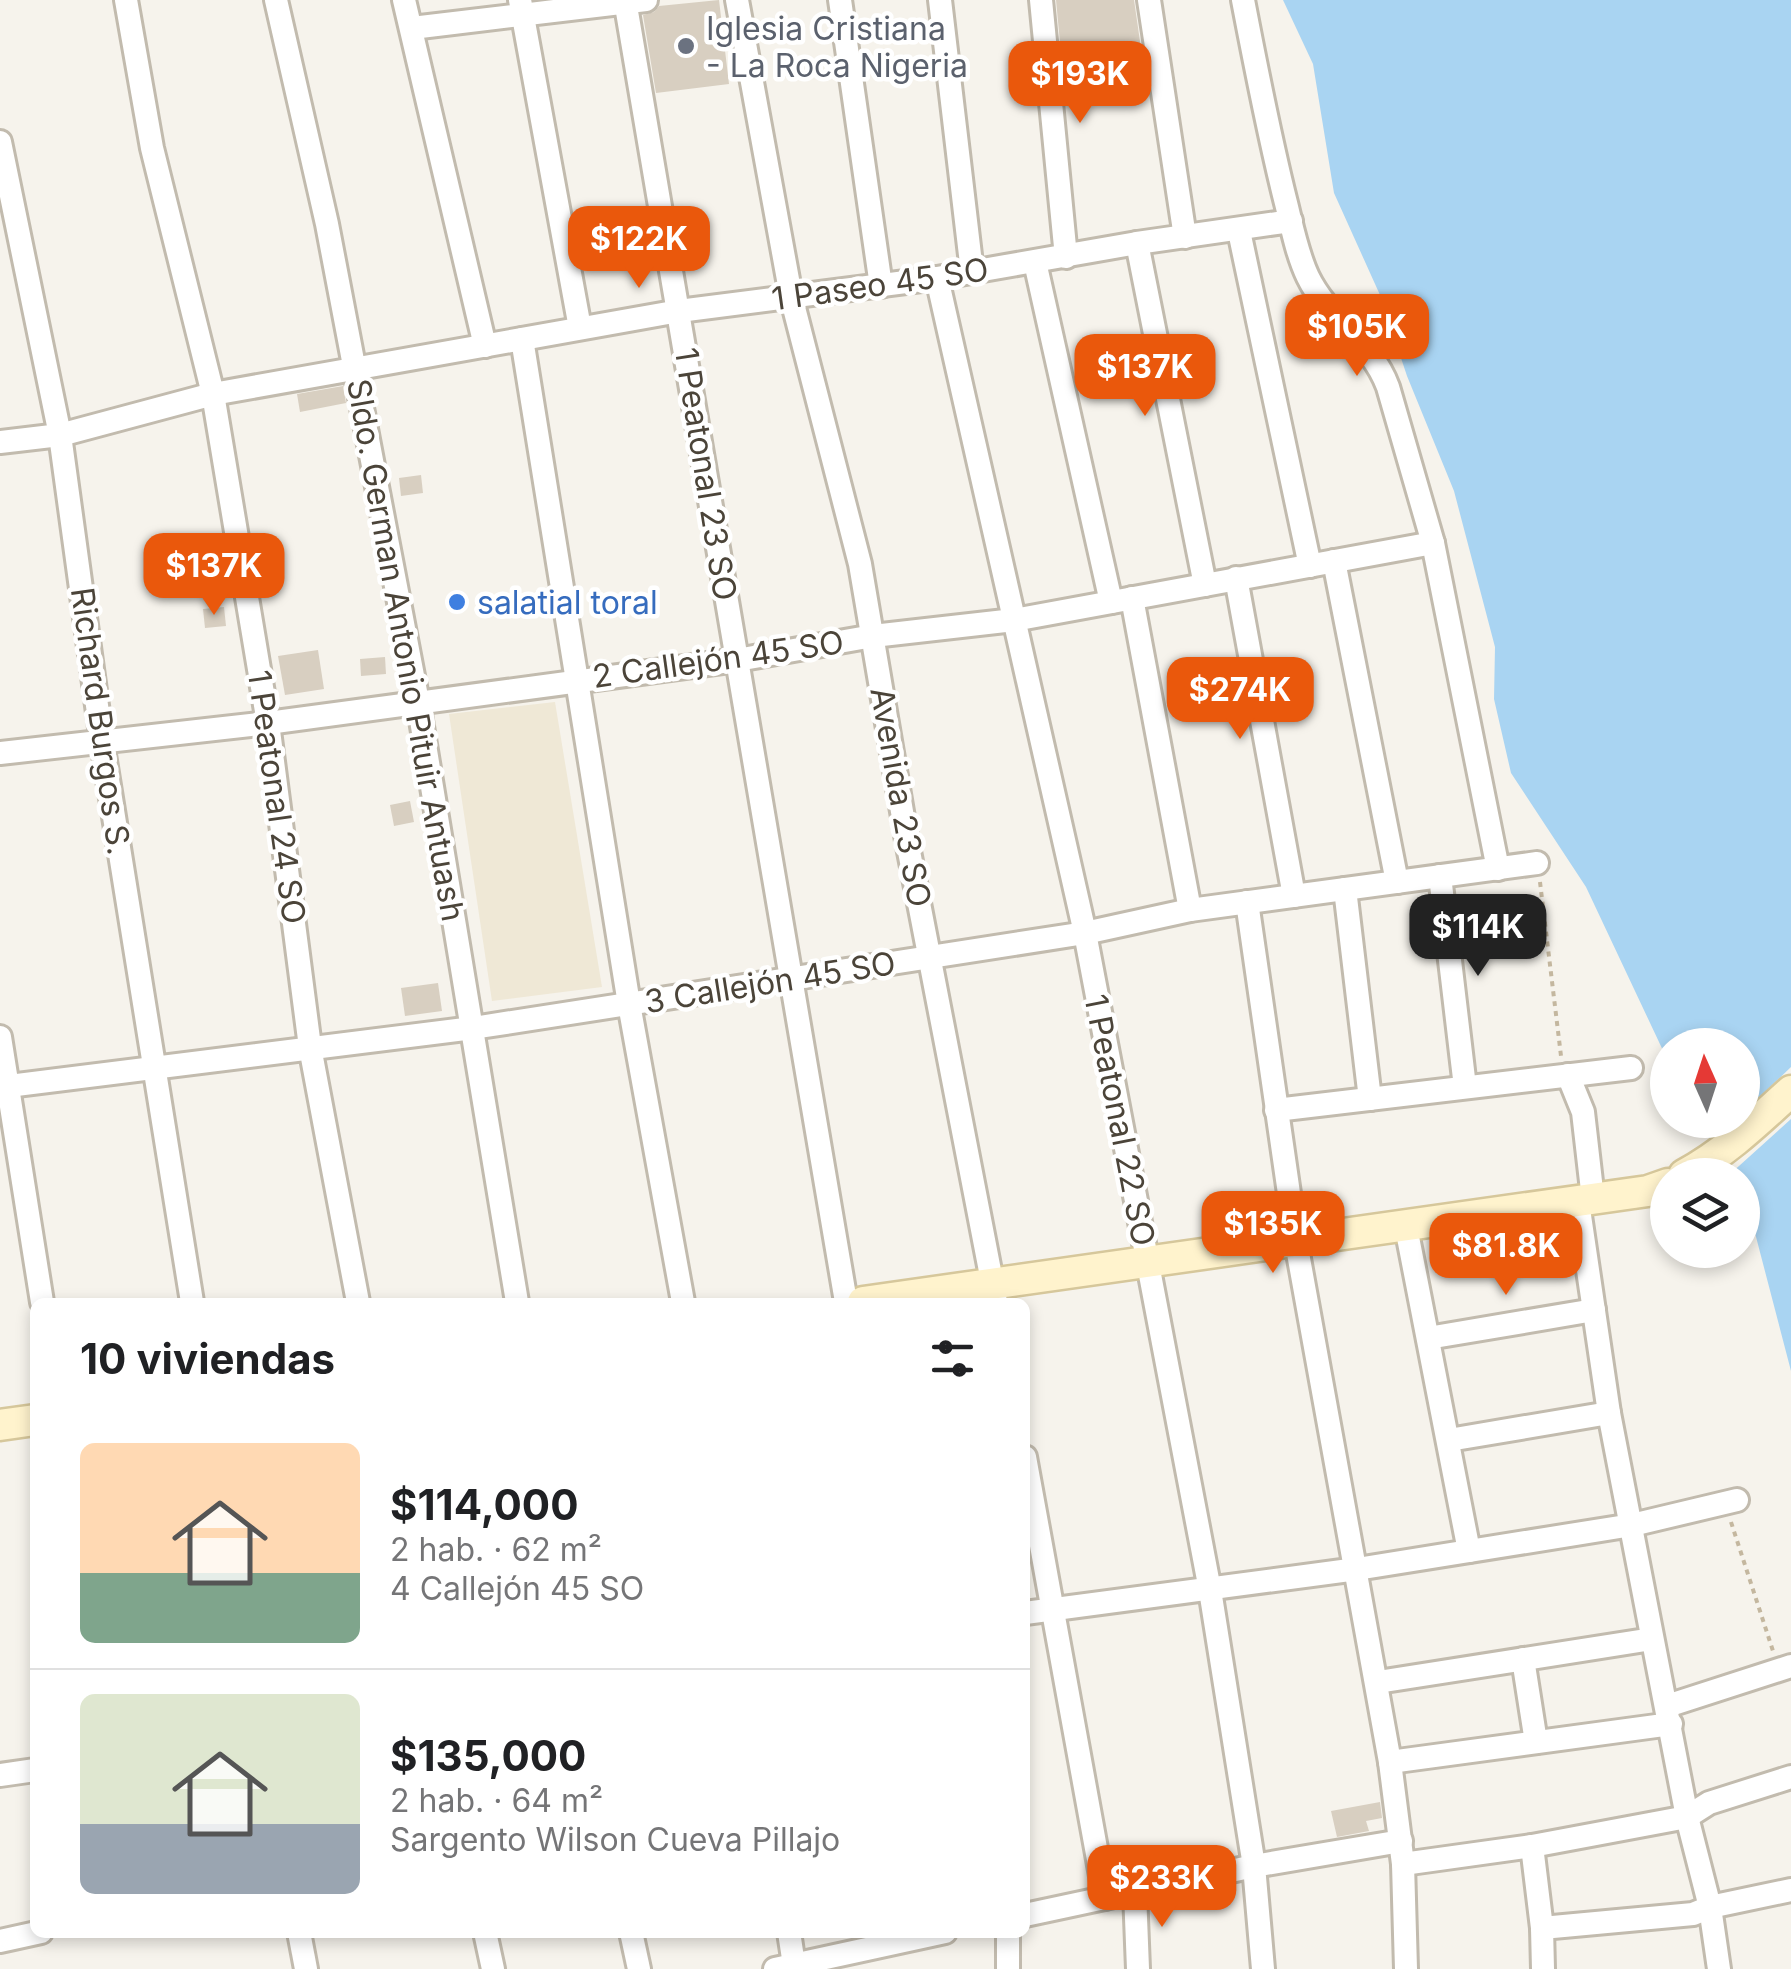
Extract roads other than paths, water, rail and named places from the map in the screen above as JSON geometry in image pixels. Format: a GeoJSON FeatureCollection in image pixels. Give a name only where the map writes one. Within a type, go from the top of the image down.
{"type":"FeatureCollection","features":[{"type":"Feature","properties":{"kind":"street","name":"1 Peatonal 24 SO"},"geometry":{"type":"LineString","coordinates":[[126,0],[152,148],[213,394],[268,724],[310,1047],[357,1298]]}},
{"type":"Feature","properties":{"kind":"street","name":"Sldo. German Antonio Pituir Antuash"},"geometry":{"type":"LineString","coordinates":[[276,0],[327,224],[418,702],[516,1298]]}},
{"type":"Feature","properties":{"kind":"street"},"geometry":{"type":"LineString","coordinates":[[404,0],[484,346]]}},
{"type":"Feature","properties":{"kind":"street","name":"Avenida 23 SO"},"geometry":{"type":"LineString","coordinates":[[737,0],[791,296],[860,564],[907,841],[995,1294]]}},
{"type":"Feature","properties":{"kind":"street"},"geometry":{"type":"LineString","coordinates":[[840,0],[882,286]]}},
{"type":"Feature","properties":{"kind":"street"},"geometry":{"type":"LineString","coordinates":[[940,0],[972,272]]}},
{"type":"Feature","properties":{"kind":"street"},"geometry":{"type":"LineString","coordinates":[[1041,0],[1066,257]]}},
{"type":"Feature","properties":{"kind":"street"},"geometry":{"type":"LineString","coordinates":[[1149,0],[1185,237]]}},
{"type":"Feature","properties":{"kind":"street"},"geometry":{"type":"LineString","coordinates":[[1243,0],[1290,222],[1305,271],[1319,298],[1378,362],[1433,543],[1498,869]]}},
{"type":"Feature","properties":{"kind":"street"},"geometry":{"type":"LineString","coordinates":[[412,28],[521,7],[632,1]]}},
{"type":"Feature","properties":{"kind":"street","name":"1 Peatonal 23 SO"},"geometry":{"type":"LineString","coordinates":[[632,1],[679,311],[845,1298]]}},
{"type":"Feature","properties":{"kind":"street"},"geometry":{"type":"LineString","coordinates":[[521,7],[580,328]]}},
{"type":"Feature","properties":{"kind":"street","name":"Richard Burgos S."},"geometry":{"type":"LineString","coordinates":[[0,142],[60,435],[102,742],[191,1298]]}},
{"type":"Feature","properties":{"kind":"street","name":"1 Paseo 45 SO"},"geometry":{"type":"LineString","coordinates":[[0,442],[60,435],[213,394],[679,311],[937,278],[1137,243],[1290,222]]}},
{"type":"Feature","properties":{"kind":"street"},"geometry":{"type":"LineString","coordinates":[[1239,231],[1310,566]]}},
{"type":"Feature","properties":{"kind":"street"},"geometry":{"type":"LineString","coordinates":[[1137,243],[1205,585]]}},
{"type":"Feature","properties":{"kind":"street"},"geometry":{"type":"LineString","coordinates":[[1036,262],[1121,600],[1190,910]]}},
{"type":"Feature","properties":{"kind":"street","name":"1 Peatonal 22 SO"},"geometry":{"type":"LineString","coordinates":[[937,278],[1085,933],[1210,1590],[1254,1866],[1263,1969]]}},
{"type":"Feature","properties":{"kind":"street"},"geometry":{"type":"LineString","coordinates":[[522,339],[629,1004],[682,1298]]}},
{"type":"Feature","properties":{"kind":"street","name":"2 Callejón 45 SO"},"geometry":{"type":"LineString","coordinates":[[0,753],[268,724],[737,660],[873,636],[1014,620],[1433,543]]}},
{"type":"Feature","properties":{"kind":"street"},"geometry":{"type":"LineString","coordinates":[[1334,561],[1397,882]]}},
{"type":"Feature","properties":{"kind":"street"},"geometry":{"type":"LineString","coordinates":[[1236,578],[1294,896]]}},
{"type":"Feature","properties":{"kind":"street","name":"3 Callejón 45 SO"},"geometry":{"type":"LineString","coordinates":[[4,1086],[473,1028],[1085,933],[1190,910],[1538,863]]}},
{"type":"Feature","properties":{"kind":"street"},"geometry":{"type":"LineString","coordinates":[[1440,876],[1465,1087]]}},
{"type":"Feature","properties":{"kind":"street"},"geometry":{"type":"LineString","coordinates":[[1345,890],[1370,1099]]}},
{"type":"Feature","properties":{"kind":"street"},"geometry":{"type":"LineString","coordinates":[[1247,902],[1296,1242],[1390,1762],[1402,1853],[1406,1969]]}},
{"type":"Feature","properties":{"kind":"street"},"geometry":{"type":"LineString","coordinates":[[0,1037],[4,1086],[41,1298]]}},
{"type":"Feature","properties":{"kind":"street"},"geometry":{"type":"LineString","coordinates":[[1276,1110],[1632,1068]]}},
{"type":"Feature","properties":{"kind":"street"},"geometry":{"type":"LineString","coordinates":[[1568,1075],[1583,1112],[1594,1310],[1610,1414],[1687,1818],[1710,1907],[1719,1969]]}},
{"type":"Feature","properties":{"kind":"street"},"geometry":{"type":"LineString","coordinates":[[1713,1158],[1791,1090]]}},
{"type":"Feature","properties":{"kind":"street"},"geometry":{"type":"LineString","coordinates":[[928,1298],[995,1294],[1147,1263],[1650,1190]]}},
{"type":"Feature","properties":{"kind":"street"},"geometry":{"type":"LineString","coordinates":[[1406,1227],[1469,1551]]}},
{"type":"Feature","properties":{"kind":"street"},"geometry":{"type":"LineString","coordinates":[[1428,1338],[1594,1310]]}},
{"type":"Feature","properties":{"kind":"street"},"geometry":{"type":"LineString","coordinates":[[1449,1440],[1610,1414]]}},
{"type":"Feature","properties":{"kind":"street"},"geometry":{"type":"LineString","coordinates":[[0,1424],[30,1421]]}},
{"type":"Feature","properties":{"kind":"street"},"geometry":{"type":"LineString","coordinates":[[1030,1483],[1105,1898]]}},
{"type":"Feature","properties":{"kind":"street"},"geometry":{"type":"LineString","coordinates":[[1030,1611],[1357,1570],[1632,1525],[1731,1502]]}},
{"type":"Feature","properties":{"kind":"street"},"geometry":{"type":"LineString","coordinates":[[1378,1682],[1652,1639]]}},
{"type":"Feature","properties":{"kind":"street"},"geometry":{"type":"LineString","coordinates":[[1523,1659],[1536,1742]]}},
{"type":"Feature","properties":{"kind":"street"},"geometry":{"type":"LineString","coordinates":[[1390,1762],[1536,1742],[1669,1715],[1785,1668]]}},
{"type":"Feature","properties":{"kind":"street"},"geometry":{"type":"LineString","coordinates":[[0,1775],[30,1771]]}},
{"type":"Feature","properties":{"kind":"street"},"geometry":{"type":"LineString","coordinates":[[1030,1915],[1254,1866],[1532,1846],[1687,1818],[1709,1803],[1791,1777]]}},
{"type":"Feature","properties":{"kind":"street"},"geometry":{"type":"LineString","coordinates":[[1532,1846],[1543,1969]]}},
{"type":"Feature","properties":{"kind":"street"},"geometry":{"type":"LineString","coordinates":[[1542,1928],[1686,1916],[1791,1890]]}},
{"type":"Feature","properties":{"kind":"street"},"geometry":{"type":"LineString","coordinates":[[1135,1892],[1138,1969]]}},
{"type":"Feature","properties":{"kind":"street"},"geometry":{"type":"LineString","coordinates":[[0,1941],[30,1934]]}},
{"type":"Feature","properties":{"kind":"street"},"geometry":{"type":"LineString","coordinates":[[301,1938],[306,1969]]}},
{"type":"Feature","properties":{"kind":"street"},"geometry":{"type":"LineString","coordinates":[[485,1938],[493,1969]]}},
{"type":"Feature","properties":{"kind":"street"},"geometry":{"type":"LineString","coordinates":[[632,1938],[639,1969]]}},
{"type":"Feature","properties":{"kind":"street"},"geometry":{"type":"LineString","coordinates":[[788,1938],[784,1967],[863,1960],[927,1938]]}},
{"type":"Feature","properties":{"kind":"street"},"geometry":{"type":"LineString","coordinates":[[1008,1938],[1008,1969]]}},
{"type":"Feature","properties":{"kind":"water"},"geometry":{"type":"Polygon","coordinates":[[[1283,0],[1791,0],[1791,1371],[1760,1252],[1760,1158],[1723,1158],[1709,1138],[1760,1138],[1760,1028],[1652,1028],[1586,887],[1511,773],[1494,699],[1495,647],[1454,491],[1407,376],[1380,295],[1334,193],[1313,64],[1283,0]]]}},
{"type":"Feature","properties":{"kind":"place","name":"Iglesia Cristiana - La Roca Nigeria"},"geometry":{"type":"Point","coordinates":[686,46]}},
{"type":"Feature","properties":{"kind":"place","name":"salatial toral"},"geometry":{"type":"Point","coordinates":[457,602]}}]}
